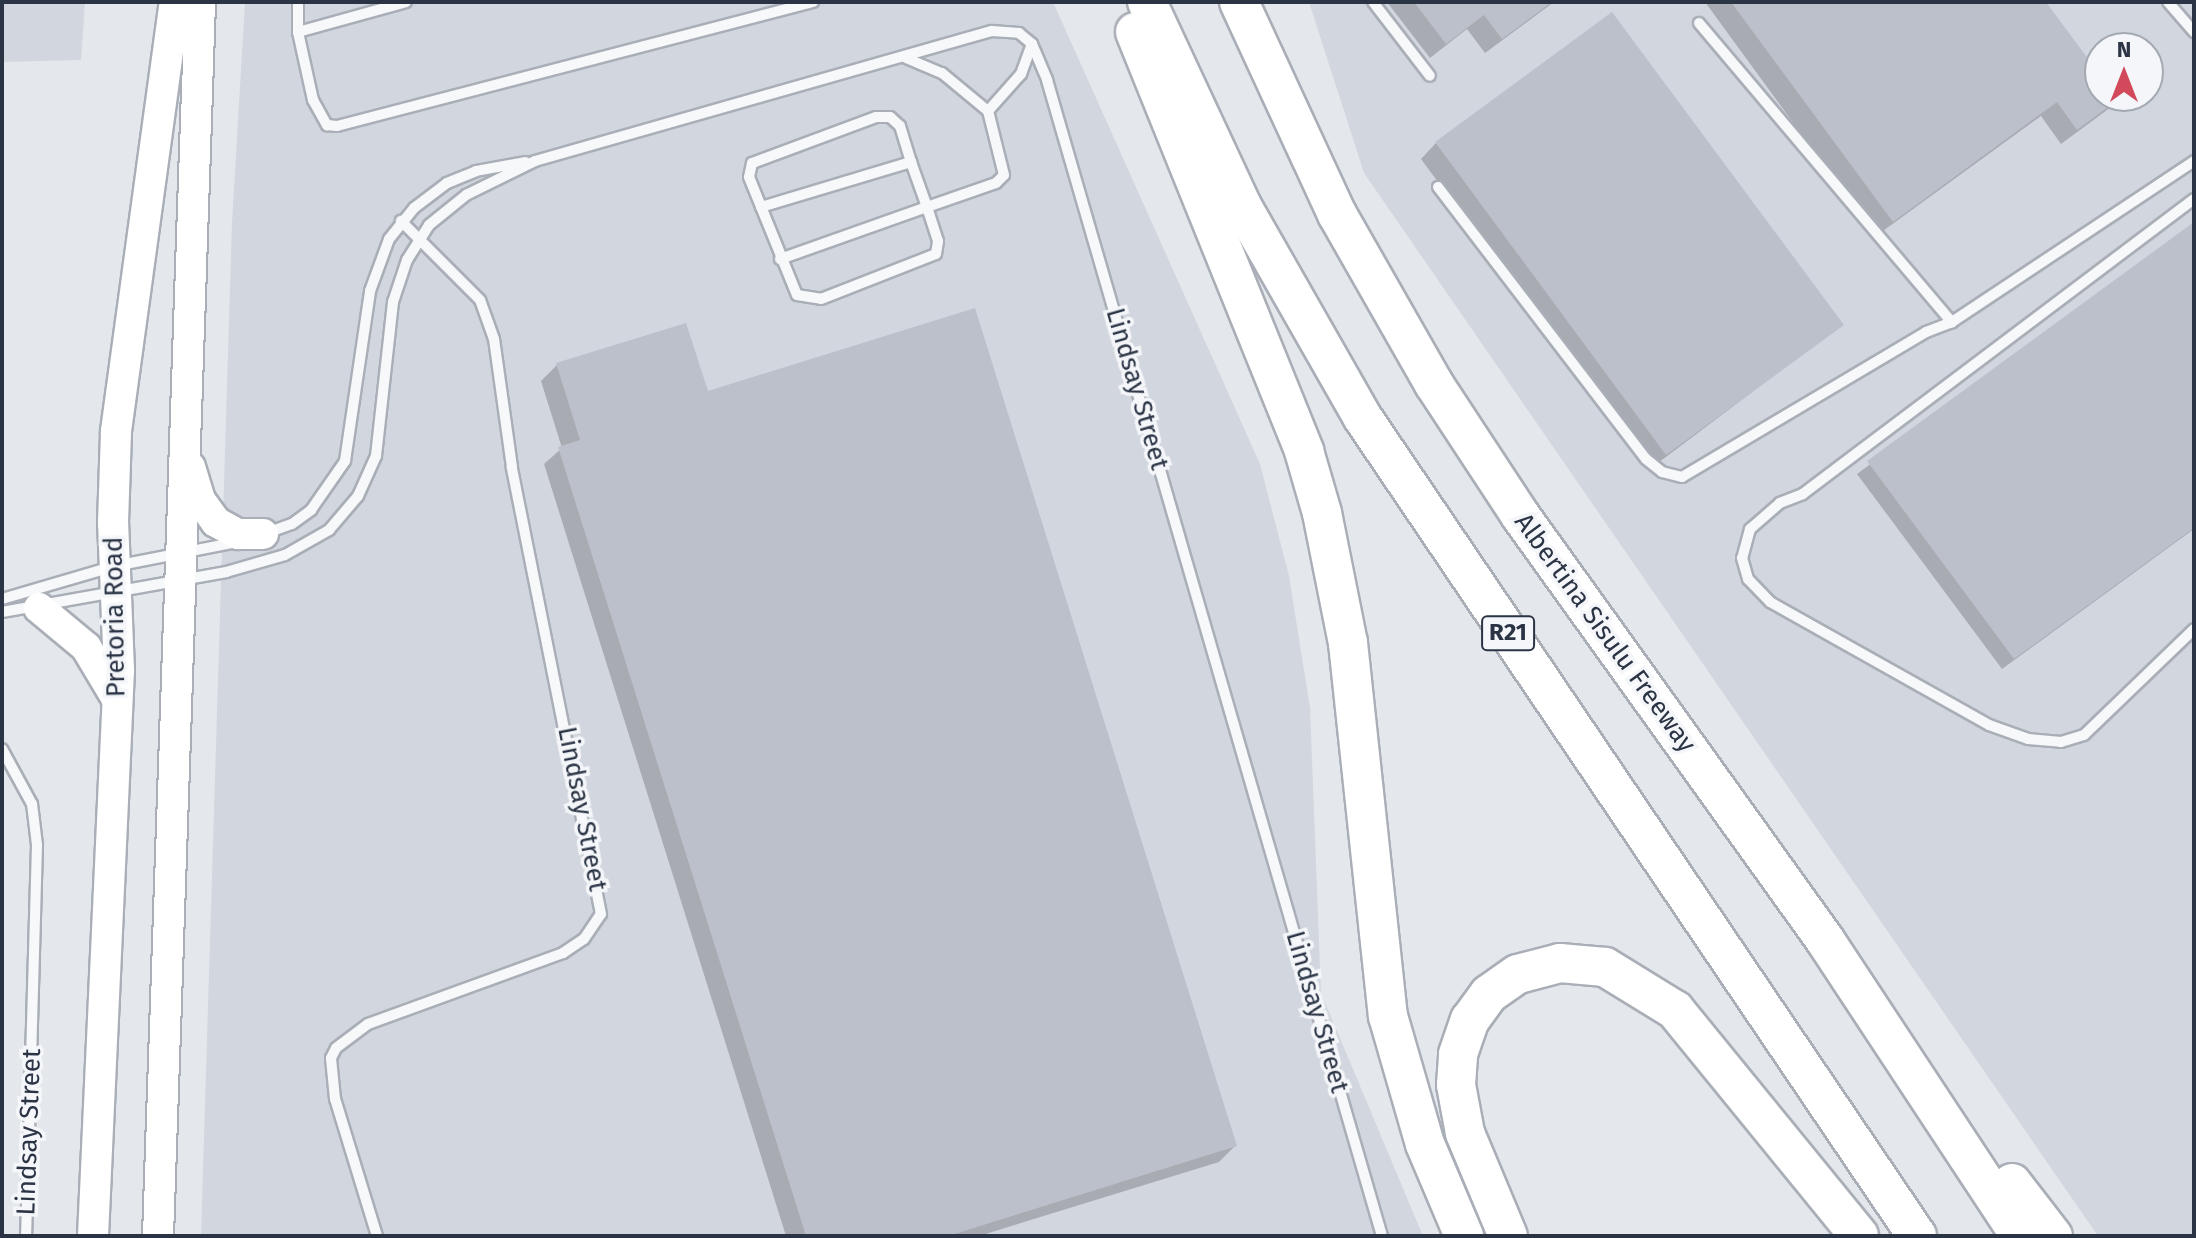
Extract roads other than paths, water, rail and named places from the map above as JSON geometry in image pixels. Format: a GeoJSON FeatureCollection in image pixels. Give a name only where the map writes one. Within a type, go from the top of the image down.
{"type":"FeatureCollection","features":[{"type":"Feature","properties":{"kind":"highway"},"geometry":{"type":"LineString","coordinates":[[1128,2],[1164,112],[1304,451],[1322,513],[1348,643],[1388,1016],[1425,1144],[1464,1236]]}},
{"type":"Feature","properties":{"kind":"highway","name":"R21"},"geometry":{"type":"LineString","coordinates":[[1147,2],[1242,206],[1363,418],[1917,1236]]}},
{"type":"Feature","properties":{"kind":"highway","name":"Albertina Sisulu Freeway"},"geometry":{"type":"LineString","coordinates":[[1239,2],[1337,214],[1434,384],[1520,515],[1825,940],[2020,1236]]}},
{"type":"Feature","properties":{"kind":"highway"},"geometry":{"type":"LineString","coordinates":[[1825,940],[2053,1236]]}},
{"type":"Feature","properties":{"kind":"highway"},"geometry":{"type":"LineString","coordinates":[[1505,1229],[1459,1109],[1460,1045],[1475,1011],[1498,986],[1537,967],[1581,963],[1625,976],[1675,1010],[1859,1236]]}},
{"type":"Feature","properties":{"kind":"main road","name":"Pretoria Road"},"geometry":{"type":"LineString","coordinates":[[93,1236],[118,700],[118,416],[175,2]]}},
{"type":"Feature","properties":{"kind":"main road"},"geometry":{"type":"LineString","coordinates":[[158,1236],[183,422],[200,2]]}},
{"type":"Feature","properties":{"kind":"main road"},"geometry":{"type":"LineString","coordinates":[[183,422],[193,479],[206,511],[233,532],[263,534]]}},
{"type":"Feature","properties":{"kind":"main road"},"geometry":{"type":"LineString","coordinates":[[39,608],[86,647],[118,700]]}},
{"type":"Feature","properties":{"kind":"lane"},"geometry":{"type":"LineString","coordinates":[[298,2],[298,32],[313,100],[327,125],[337,126],[813,2]]}},
{"type":"Feature","properties":{"kind":"lane"},"geometry":{"type":"LineString","coordinates":[[298,32],[406,2]]}},
{"type":"Feature","properties":{"kind":"lane"},"geometry":{"type":"LineString","coordinates":[[1373,2],[1430,76]]}},
{"type":"Feature","properties":{"kind":"lane"},"geometry":{"type":"LineString","coordinates":[[2168,2],[2194,32]]}},
{"type":"Feature","properties":{"kind":"lane"},"geometry":{"type":"LineString","coordinates":[[1699,23],[1952,322]]}},
{"type":"Feature","properties":{"kind":"lane"},"geometry":{"type":"LineString","coordinates":[[2,612],[39,608],[116,579],[180,570],[292,524],[311,510],[345,461],[357,407],[370,291],[389,239],[401,221],[458,177],[535,161],[906,58],[992,31],[1019,33],[1032,44],[1021,74],[988,111]]}},
{"type":"Feature","properties":{"kind":"lane","name":"Lindsay Street"},"geometry":{"type":"LineString","coordinates":[[1032,44],[1047,80],[1382,1236]]}},
{"type":"Feature","properties":{"kind":"lane"},"geometry":{"type":"LineString","coordinates":[[780,259],[1000,180],[1005,167],[988,111],[942,73],[906,58]]}},
{"type":"Feature","properties":{"kind":"lane"},"geometry":{"type":"LineString","coordinates":[[876,117],[890,117],[900,126],[911,162],[938,241],[936,254],[821,299],[797,295],[749,177],[752,163],[876,117]]}},
{"type":"Feature","properties":{"kind":"lane"},"geometry":{"type":"LineString","coordinates":[[2,599],[298,549],[329,530],[358,496],[379,441],[393,302],[418,238],[466,195],[535,161]]}},
{"type":"Feature","properties":{"kind":"lane"},"geometry":{"type":"LineString","coordinates":[[1438,187],[1646,459],[1662,472],[1682,477],[1926,332],[1952,322],[2194,161]]}},
{"type":"Feature","properties":{"kind":"lane"},"geometry":{"type":"LineString","coordinates":[[761,207],[911,162]]}},
{"type":"Feature","properties":{"kind":"lane"},"geometry":{"type":"LineString","coordinates":[[2194,199],[1828,476],[1780,503],[1750,529],[1742,558],[1748,579],[1770,602],[1989,725],[2028,739],[2061,742],[2084,735],[2194,629]]}},
{"type":"Feature","properties":{"kind":"lane","name":"Lindsay Street"},"geometry":{"type":"LineString","coordinates":[[377,1236],[335,1099],[331,1058],[336,1048],[368,1024],[563,953],[584,939],[601,914],[512,467],[494,339],[480,300],[401,221]]}},
{"type":"Feature","properties":{"kind":"lane","name":"Lindsay Street"},"geometry":{"type":"LineString","coordinates":[[2,749],[32,804],[37,845],[26,1236]]}}]}
